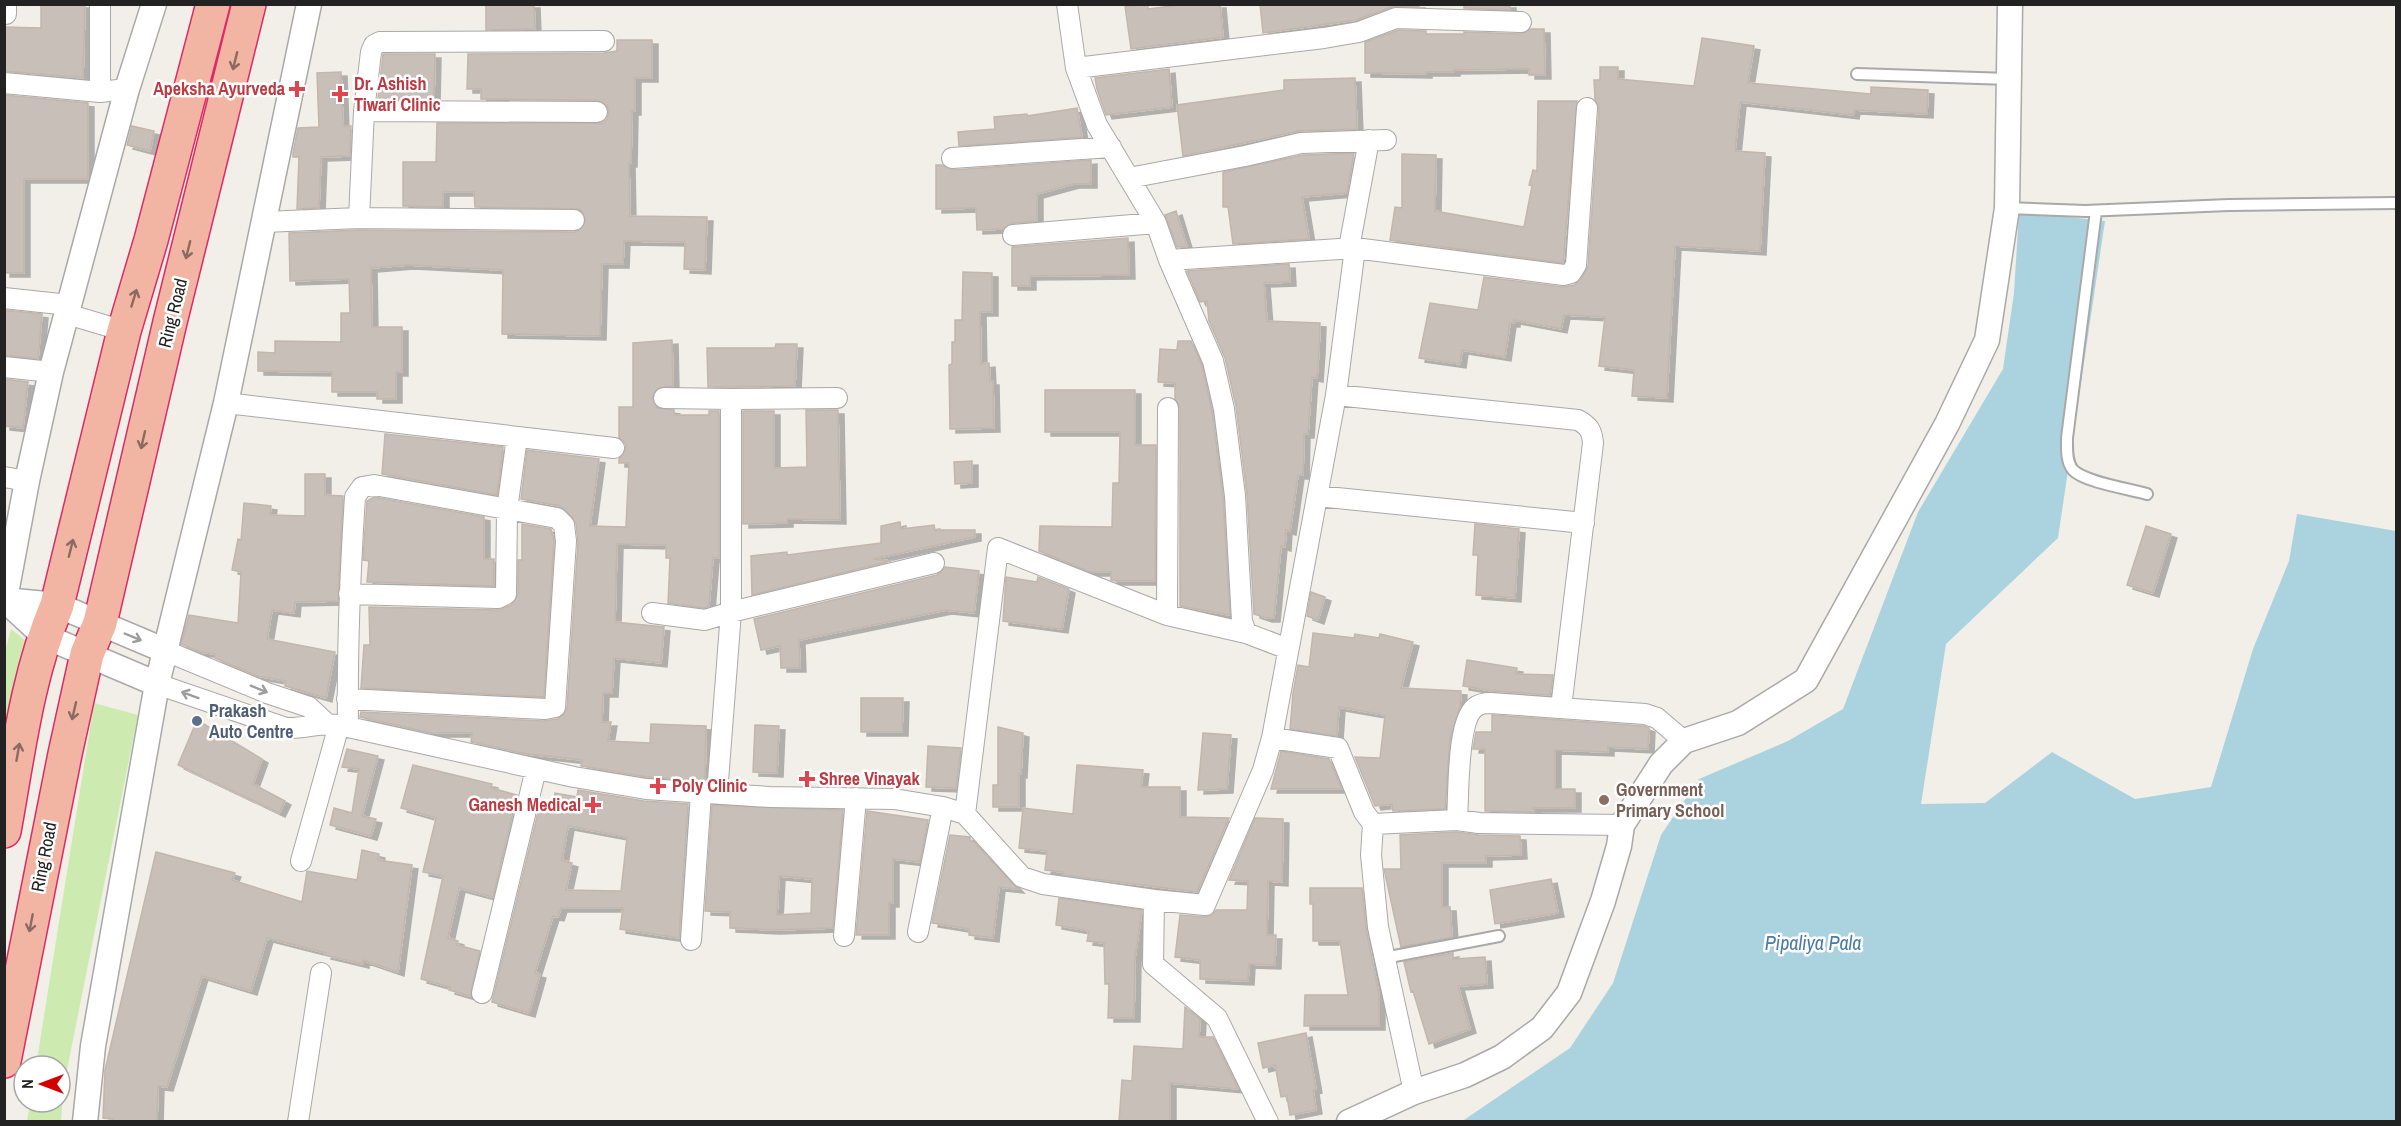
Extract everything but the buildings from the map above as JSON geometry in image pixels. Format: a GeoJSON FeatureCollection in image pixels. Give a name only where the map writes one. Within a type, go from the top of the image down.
{"type":"FeatureCollection","features":[{"type":"Feature","properties":{"kind":"highway"},"geometry":{"type":"LineString","coordinates":[[4,831],[24,716],[44,636],[57,605],[124,331],[152,240],[213,4]]}},
{"type":"Feature","properties":{"kind":"highway","name":"Ring Road"},"geometry":{"type":"LineString","coordinates":[[4,1061],[60,777],[87,654],[100,623],[170,321],[249,4]]}},
{"type":"Feature","properties":{"kind":"street"},"geometry":{"type":"LineString","coordinates":[[100,4],[100,92]]}},
{"type":"Feature","properties":{"kind":"street"},"geometry":{"type":"LineString","coordinates":[[5,601],[16,479],[51,372],[127,89],[153,4]]}},
{"type":"Feature","properties":{"kind":"street"},"geometry":{"type":"LineString","coordinates":[[85,1122],[93,1046],[157,684],[226,403],[309,4]]}},
{"type":"Feature","properties":{"kind":"street"},"geometry":{"type":"LineString","coordinates":[[1067,4],[1076,68],[1097,125],[1156,223],[1169,260],[1213,361],[1224,410],[1234,496],[1242,621],[1246,633]]}},
{"type":"Feature","properties":{"kind":"street"},"geometry":{"type":"LineString","coordinates":[[1349,1122],[1414,1092],[1464,1075],[1502,1057],[1542,1028],[1569,993],[1603,901],[1619,846],[1622,825],[1661,765],[1684,741],[1738,723],[1806,680],[1936,445],[1987,340],[2007,208],[2010,4]]}},
{"type":"Feature","properties":{"kind":"street"},"geometry":{"type":"LineString","coordinates":[[1076,68],[1359,32],[1396,18],[1521,22]]}},
{"type":"Feature","properties":{"kind":"street"},"geometry":{"type":"LineString","coordinates":[[359,218],[364,111],[371,52],[374,45],[380,42],[603,41]]}},
{"type":"Feature","properties":{"kind":"street"},"geometry":{"type":"LineString","coordinates":[[4,83],[100,92],[127,89]]}},
{"type":"Feature","properties":{"kind":"street"},"geometry":{"type":"LineString","coordinates":[[1169,260],[1352,248],[1564,275],[1571,273],[1576,265],[1587,108]]}},
{"type":"Feature","properties":{"kind":"street"},"geometry":{"type":"LineString","coordinates":[[364,111],[597,112]]}},
{"type":"Feature","properties":{"kind":"street"},"geometry":{"type":"LineString","coordinates":[[5,601],[44,636],[157,684],[286,728],[302,729],[338,725],[536,769],[646,789],[709,794],[894,799],[943,807],[965,814],[1022,877],[1043,884],[1205,905],[1263,770],[1272,738],[1336,395],[1352,248],[1377,140],[1301,143],[1129,178]]}},
{"type":"Feature","properties":{"kind":"street"},"geometry":{"type":"LineString","coordinates":[[952,158],[1110,147]]}},
{"type":"Feature","properties":{"kind":"street"},"geometry":{"type":"LineString","coordinates":[[264,222],[359,218],[574,220]]}},
{"type":"Feature","properties":{"kind":"street"},"geometry":{"type":"LineString","coordinates":[[1013,235],[1156,223]]}},
{"type":"Feature","properties":{"kind":"street"},"geometry":{"type":"LineString","coordinates":[[4,298],[68,309],[124,331]]}},
{"type":"Feature","properties":{"kind":"street"},"geometry":{"type":"LineString","coordinates":[[4,367],[51,372]]}},
{"type":"Feature","properties":{"kind":"street"},"geometry":{"type":"LineString","coordinates":[[1336,395],[1578,420],[1587,425],[1592,433],[1593,443],[1561,708]]}},
{"type":"Feature","properties":{"kind":"street"},"geometry":{"type":"LineString","coordinates":[[664,398],[837,398]]}},
{"type":"Feature","properties":{"kind":"street"},"geometry":{"type":"LineString","coordinates":[[691,940],[731,612],[731,399]]}},
{"type":"Feature","properties":{"kind":"street"},"geometry":{"type":"LineString","coordinates":[[226,403],[614,448]]}},
{"type":"Feature","properties":{"kind":"street"},"geometry":{"type":"LineString","coordinates":[[1167,615],[1168,408]]}},
{"type":"Feature","properties":{"kind":"street"},"geometry":{"type":"LineString","coordinates":[[349,594],[498,598],[506,594],[507,510],[517,437]]}},
{"type":"Feature","properties":{"kind":"street"},"geometry":{"type":"LineString","coordinates":[[301,861],[347,699],[349,594],[356,497],[362,487],[374,484],[557,518],[564,525],[566,541],[555,707],[545,709],[347,699]]}},
{"type":"Feature","properties":{"kind":"street"},"geometry":{"type":"LineString","coordinates":[[1317,496],[1584,523]]}},
{"type":"Feature","properties":{"kind":"street"},"geometry":{"type":"LineString","coordinates":[[965,814],[998,548],[1167,615],[1246,633],[1288,649]]}},
{"type":"Feature","properties":{"kind":"street"},"geometry":{"type":"LineString","coordinates":[[652,613],[705,620],[934,563]]}},
{"type":"Feature","properties":{"kind":"street"},"geometry":{"type":"LineString","coordinates":[[5,601],[57,605],[267,693],[309,707],[338,725]]}},
{"type":"Feature","properties":{"kind":"street"},"geometry":{"type":"LineString","coordinates":[[1457,820],[1463,732],[1468,714],[1476,706],[1491,702],[1652,715],[1684,741]]}},
{"type":"Feature","properties":{"kind":"street"},"geometry":{"type":"LineString","coordinates":[[1272,738],[1338,748],[1364,812],[1373,824],[1371,855],[1384,958],[1414,1092]]}},
{"type":"Feature","properties":{"kind":"street"},"geometry":{"type":"LineString","coordinates":[[482,993],[536,769]]}},
{"type":"Feature","properties":{"kind":"street"},"geometry":{"type":"LineString","coordinates":[[844,936],[856,798]]}},
{"type":"Feature","properties":{"kind":"street"},"geometry":{"type":"LineString","coordinates":[[918,932],[943,807]]}},
{"type":"Feature","properties":{"kind":"street"},"geometry":{"type":"LineString","coordinates":[[1373,824],[1457,820],[1622,825]]}},
{"type":"Feature","properties":{"kind":"street"},"geometry":{"type":"LineString","coordinates":[[1154,900],[1153,964],[1217,1018],[1268,1122]]}},
{"type":"Feature","properties":{"kind":"street"},"geometry":{"type":"LineString","coordinates":[[298,1122],[321,973]]}},
{"type":"Feature","properties":{"kind":"lane"},"geometry":{"type":"LineString","coordinates":[[1857,74],[2009,79]]}},
{"type":"Feature","properties":{"kind":"lane"},"geometry":{"type":"LineString","coordinates":[[2007,208],[2090,211],[2397,203]]}},
{"type":"Feature","properties":{"kind":"lane"},"geometry":{"type":"LineString","coordinates":[[2090,211],[2067,455],[2073,470],[2085,477],[2147,494]]}},
{"type":"Feature","properties":{"kind":"lane"},"geometry":{"type":"LineString","coordinates":[[1384,958],[1499,936]]}},
{"type":"Feature","properties":{"kind":"green space"},"geometry":{"type":"Polygon","coordinates":[[[11,629],[30,644],[5,778],[4,655],[11,629]]]}},
{"type":"Feature","properties":{"kind":"green space"},"geometry":{"type":"Polygon","coordinates":[[[94,703],[138,715],[70,1054],[38,1054],[94,703]]]}},
{"type":"Feature","properties":{"kind":"green space"},"geometry":{"type":"Polygon","coordinates":[[[28,1114],[62,1114],[61,1121],[27,1121],[28,1114]]]}},
{"type":"Feature","properties":{"kind":"water","name":"Pipaliya Pala"},"geometry":{"type":"Polygon","coordinates":[[[2019,212],[2105,221],[2058,538],[1946,644],[1921,804],[1985,803],[2052,752],[2135,799],[2211,787],[2253,649],[2289,561],[2297,514],[2396,531],[2396,1121],[1461,1122],[1570,1048],[1613,983],[1661,835],[1699,779],[1788,741],[1843,709],[1918,512],[2003,369],[2014,293],[2019,212]]]}},
{"type":"Feature","properties":{"kind":"place","name":"Apeksha Ayurveda"},"geometry":{"type":"Point","coordinates":[297,89]}},
{"type":"Feature","properties":{"kind":"place","name":"Dr. Ashish Tiwari Clinic"},"geometry":{"type":"Point","coordinates":[340,94]}},
{"type":"Feature","properties":{"kind":"place","name":"Prakash Auto Centre"},"geometry":{"type":"Point","coordinates":[197,721]}},
{"type":"Feature","properties":{"kind":"place","name":"Shree Vinayak"},"geometry":{"type":"Point","coordinates":[807,779]}},
{"type":"Feature","properties":{"kind":"place","name":"Poly Clinic"},"geometry":{"type":"Point","coordinates":[658,786]}},
{"type":"Feature","properties":{"kind":"place","name":"Government Primary School"},"geometry":{"type":"Point","coordinates":[1604,800]}},
{"type":"Feature","properties":{"kind":"place","name":"Ganesh Medical"},"geometry":{"type":"Point","coordinates":[593,805]}}]}
